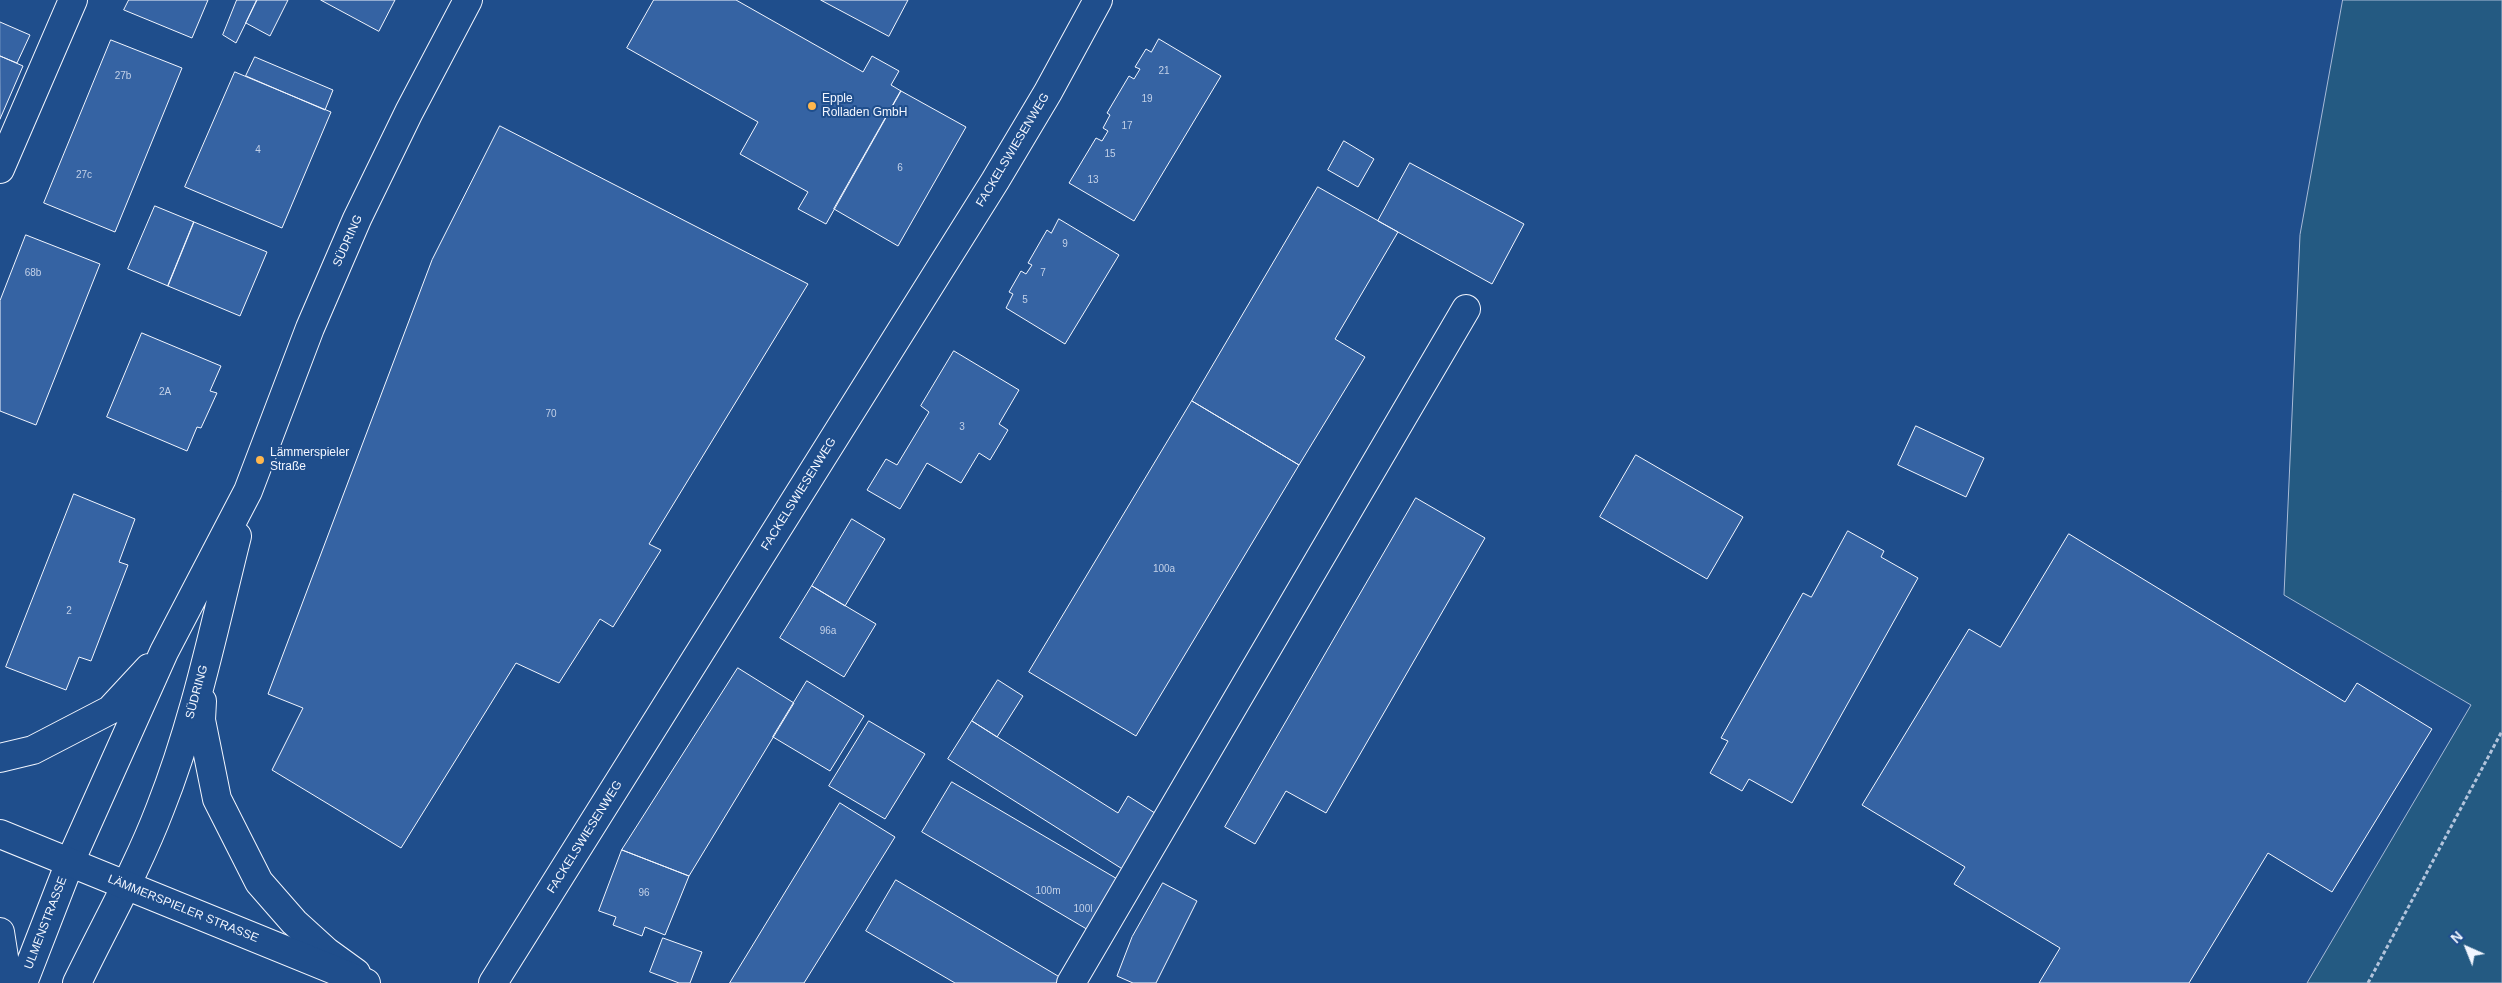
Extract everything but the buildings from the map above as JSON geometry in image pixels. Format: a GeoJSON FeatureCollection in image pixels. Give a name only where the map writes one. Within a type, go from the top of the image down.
{"type":"FeatureCollection","features":[{"type":"Feature","properties":{"kind":"street"},"geometry":{"type":"LineString","coordinates":[[0,169],[73,0]]}},
{"type":"Feature","properties":{"kind":"street","name":"SÜDRING"},"geometry":{"type":"LineString","coordinates":[[70,862],[164,652],[248,491],[310,328],[357,219],[409,112],[468,0]]}},
{"type":"Feature","properties":{"kind":"street","name":"FACKELSWIESENWEG"},"geometry":{"type":"LineString","coordinates":[[493,983],[995,181],[1048,92],[1098,0]]}},
{"type":"Feature","properties":{"kind":"street"},"geometry":{"type":"LineString","coordinates":[[1071,983],[1466,309]]}},
{"type":"Feature","properties":{"kind":"street","name":"SÜDRING"},"geometry":{"type":"LineString","coordinates":[[125,886],[160,809],[180,753],[204,667],[248,491]]}},
{"type":"Feature","properties":{"kind":"street"},"geometry":{"type":"LineString","coordinates":[[0,758],[34,750],[110,710],[164,652]]}},
{"type":"Feature","properties":{"kind":"street","name":"LÄMMERSPIELER STRASSE"},"geometry":{"type":"LineString","coordinates":[[204,667],[201,720],[217,799],[259,882],[294,922],[327,952],[368,983]]}},
{"type":"Feature","properties":{"kind":"street","name":"LÄMMERSPIELER STRASSE"},"geometry":{"type":"LineString","coordinates":[[0,834],[368,983]]}},
{"type":"Feature","properties":{"kind":"street","name":"ULMENSTRASSE"},"geometry":{"type":"LineString","coordinates":[[23,983],[70,862]]}},
{"type":"Feature","properties":{"kind":"street"},"geometry":{"type":"LineString","coordinates":[[77,983],[125,886]]}},
{"type":"Feature","properties":{"kind":"street"},"geometry":{"type":"LineString","coordinates":[[0,932],[8,983]]}},
{"type":"Feature","properties":{"kind":"path"},"geometry":{"type":"LineString","coordinates":[[2368,983],[2502,731]]}},
{"type":"Feature","properties":{"kind":"shaded area"},"geometry":{"type":"Polygon","coordinates":[[[2343,0],[2502,0],[2502,983],[2307,983],[2471,705],[2284,595],[2300,235],[2343,0]]]}},
{"type":"Feature","properties":{"kind":"place","name":"Epple Rolladen GmbH"},"geometry":{"type":"Point","coordinates":[812,106]}},
{"type":"Feature","properties":{"kind":"place","name":"Lämmerspieler Straße"},"geometry":{"type":"Point","coordinates":[260,460]}}]}
